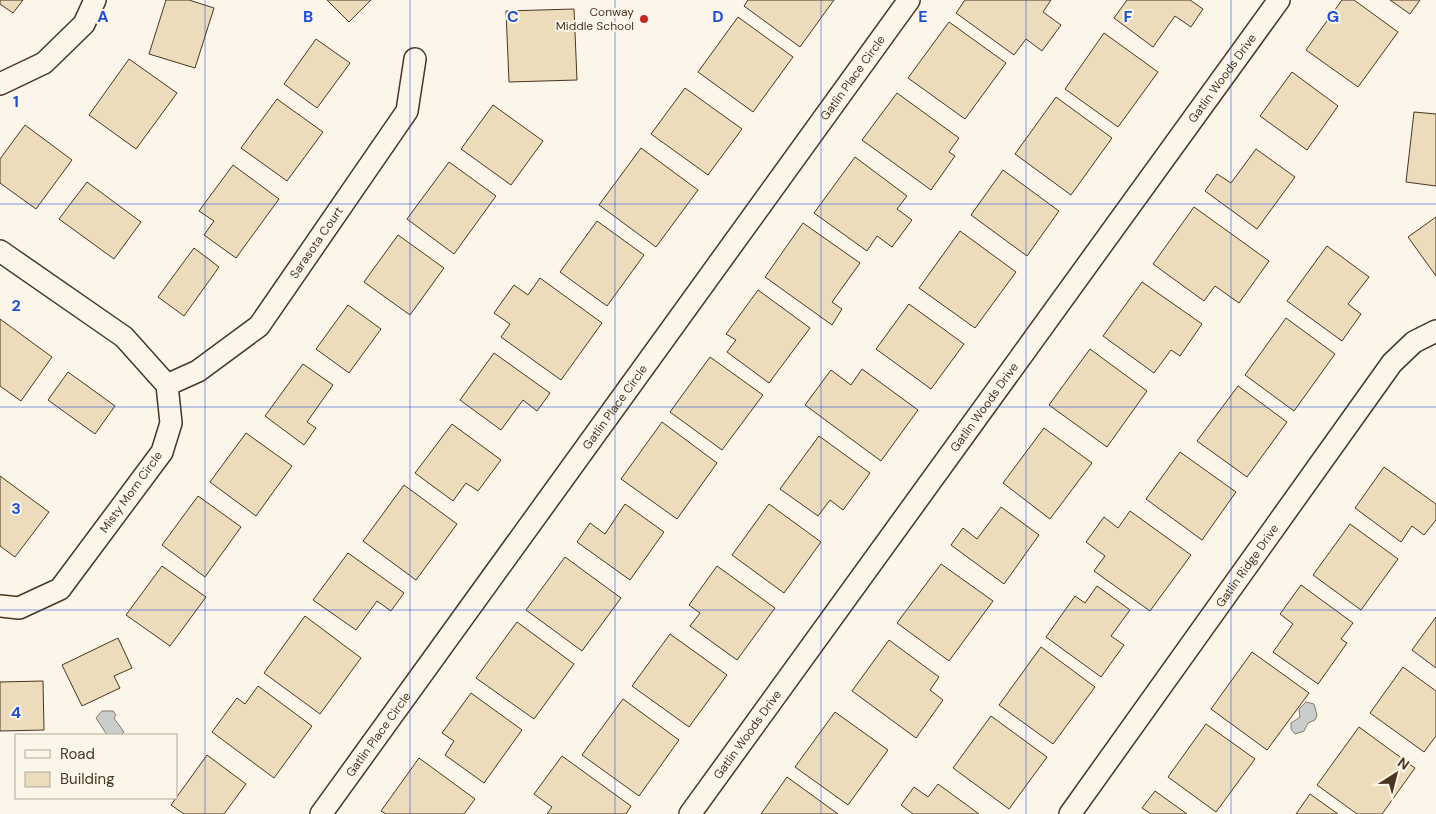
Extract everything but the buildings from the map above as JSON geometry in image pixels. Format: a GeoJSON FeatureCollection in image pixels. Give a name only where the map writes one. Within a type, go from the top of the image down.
{"type":"FeatureCollection","features":[{"type":"Feature","properties":{"kind":"street"},"geometry":{"type":"LineString","coordinates":[[0,84],[44,63],[84,24],[95,0]]}},
{"type":"Feature","properties":{"kind":"street","name":"Gatlin Place Circle"},"geometry":{"type":"LineString","coordinates":[[321,814],[909,0]]}},
{"type":"Feature","properties":{"kind":"street","name":"Gatlin Woods Drive"},"geometry":{"type":"LineString","coordinates":[[690,814],[1278,0]]}},
{"type":"Feature","properties":{"kind":"street","name":"Sarasota Court"},"geometry":{"type":"LineString","coordinates":[[167,385],[198,371],[258,326],[407,111],[415,59]]}},
{"type":"Feature","properties":{"kind":"street"},"geometry":{"type":"LineString","coordinates":[[0,251],[124,337],[167,385]]}},
{"type":"Feature","properties":{"kind":"street","name":"Gatlin Ridge Drive"},"geometry":{"type":"LineString","coordinates":[[1070,814],[1392,363],[1414,342],[1436,330]]}},
{"type":"Feature","properties":{"kind":"street","name":"Misty Morn Circle"},"geometry":{"type":"LineString","coordinates":[[0,606],[19,608],[60,589],[162,452],[171,423],[167,385]]}},
{"type":"Feature","properties":{"kind":"shaded area"},"geometry":{"type":"Polygon","coordinates":[[[1306,702],[1314,704],[1317,715],[1315,720],[1308,723],[1304,731],[1295,734],[1291,729],[1291,723],[1300,717],[1299,709],[1306,702]]]}},
{"type":"Feature","properties":{"kind":"shaded area"},"geometry":{"type":"Polygon","coordinates":[[[102,711],[113,711],[116,715],[114,718],[124,732],[122,734],[106,734],[96,718],[102,711]]]}},
{"type":"Feature","properties":{"kind":"place","name":"Conway Middle School"},"geometry":{"type":"Point","coordinates":[644,19]}}]}
